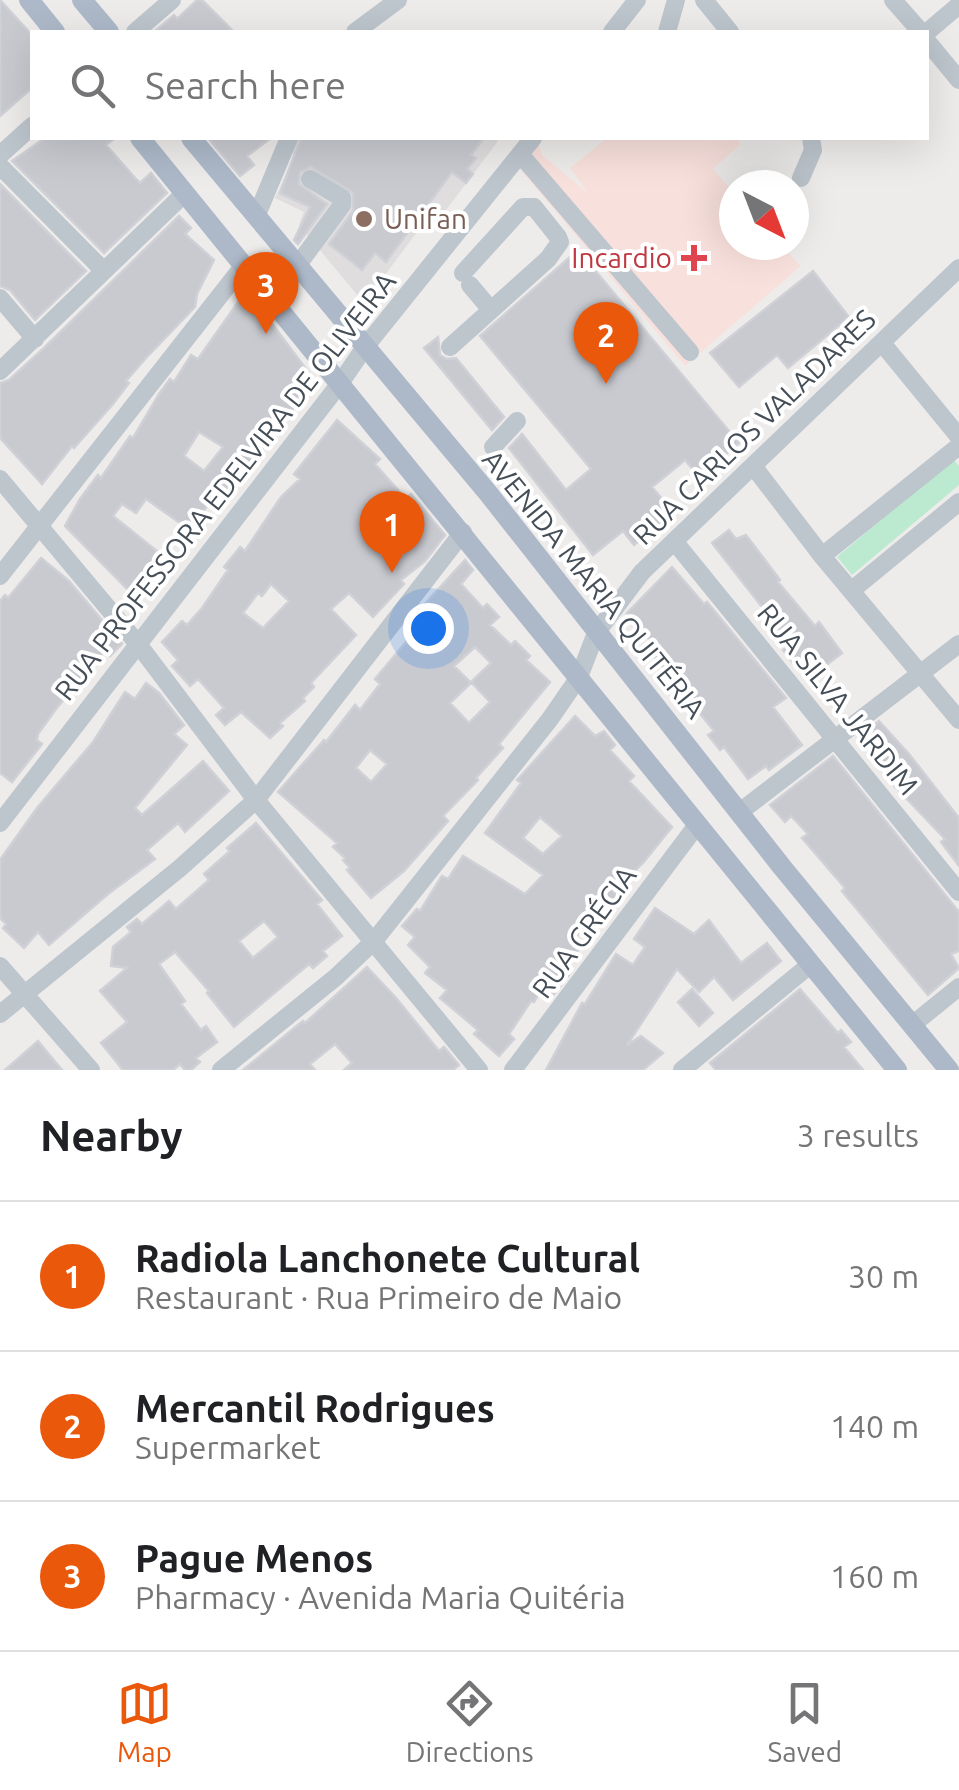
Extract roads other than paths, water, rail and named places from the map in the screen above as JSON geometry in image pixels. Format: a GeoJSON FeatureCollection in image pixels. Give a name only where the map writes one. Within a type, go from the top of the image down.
{"type":"FeatureCollection","features":[{"type":"Feature","properties":{"kind":"main road"},"geometry":{"type":"LineString","coordinates":[[29,0],[53,30]]}},
{"type":"Feature","properties":{"kind":"main road"},"geometry":{"type":"LineString","coordinates":[[82,0],[107,30]]}},
{"type":"Feature","properties":{"kind":"main road"},"geometry":{"type":"LineString","coordinates":[[142,140],[897,1070]]}},
{"type":"Feature","properties":{"kind":"main road","name":"AVENIDA MARIA QUITÉRIA"},"geometry":{"type":"LineString","coordinates":[[193,140],[488,493],[782,867],[949,1070]]}},
{"type":"Feature","properties":{"kind":"street"},"geometry":{"type":"LineString","coordinates":[[137,30],[172,0]]}},
{"type":"Feature","properties":{"kind":"street"},"geometry":{"type":"LineString","coordinates":[[358,30],[398,0]]}},
{"type":"Feature","properties":{"kind":"street"},"geometry":{"type":"LineString","coordinates":[[614,30],[637,0]]}},
{"type":"Feature","properties":{"kind":"street"},"geometry":{"type":"LineString","coordinates":[[668,30],[676,0]]}},
{"type":"Feature","properties":{"kind":"street"},"geometry":{"type":"LineString","coordinates":[[704,0],[720,29]]}},
{"type":"Feature","properties":{"kind":"street"},"geometry":{"type":"LineString","coordinates":[[894,0],[921,30]]}},
{"type":"Feature","properties":{"kind":"street"},"geometry":{"type":"LineString","coordinates":[[929,32],[959,6]]}},
{"type":"Feature","properties":{"kind":"street"},"geometry":{"type":"LineString","coordinates":[[929,40],[959,80]]}},
{"type":"Feature","properties":{"kind":"street"},"geometry":{"type":"LineString","coordinates":[[0,156],[30,128]]}},
{"type":"Feature","properties":{"kind":"street"},"geometry":{"type":"LineString","coordinates":[[256,217],[289,140]]}},
{"type":"Feature","properties":{"kind":"street","name":"RUA PROFESSORA EDELVIRA DE OLIVEIRA"},"geometry":{"type":"LineString","coordinates":[[0,822],[342,382],[365,346],[530,140]]}},
{"type":"Feature","properties":{"kind":"street"},"geometry":{"type":"LineString","coordinates":[[804,170],[813,150],[811,140]]}},
{"type":"Feature","properties":{"kind":"street"},"geometry":{"type":"LineString","coordinates":[[520,154],[690,352]]}},
{"type":"Feature","properties":{"kind":"street"},"geometry":{"type":"LineString","coordinates":[[0,166],[103,270]]}},
{"type":"Feature","properties":{"kind":"street"},"geometry":{"type":"LineString","coordinates":[[297,266],[342,205],[342,198],[310,179]]}},
{"type":"Feature","properties":{"kind":"street"},"geometry":{"type":"LineString","coordinates":[[0,372],[185,192]]}},
{"type":"Feature","properties":{"kind":"street"},"geometry":{"type":"LineString","coordinates":[[450,347],[492,310],[548,259],[560,242],[534,207],[523,207],[467,279],[492,310]]}},
{"type":"Feature","properties":{"kind":"street"},"geometry":{"type":"LineString","coordinates":[[0,576],[244,265]]}},
{"type":"Feature","properties":{"kind":"street","name":"RUA CARLOS VALADARES"},"geometry":{"type":"LineString","coordinates":[[221,1070],[336,977],[374,941],[550,719],[579,676],[596,632],[642,572],[959,268]]}},
{"type":"Feature","properties":{"kind":"street"},"geometry":{"type":"LineString","coordinates":[[0,298],[35,339]]}},
{"type":"Feature","properties":{"kind":"street"},"geometry":{"type":"LineString","coordinates":[[882,342],[959,437]]}},
{"type":"Feature","properties":{"kind":"street"},"geometry":{"type":"LineString","coordinates":[[493,447],[517,420]]}},
{"type":"Feature","properties":{"kind":"street"},"geometry":{"type":"LineString","coordinates":[[822,556],[959,446]]}},
{"type":"Feature","properties":{"kind":"street"},"geometry":{"type":"LineString","coordinates":[[754,467],[822,556],[959,720]]}},
{"type":"Feature","properties":{"kind":"street"},"geometry":{"type":"LineString","coordinates":[[0,479],[138,644],[256,800],[479,1070]]}},
{"type":"Feature","properties":{"kind":"street"},"geometry":{"type":"LineString","coordinates":[[852,590],[959,502]]}},
{"type":"Feature","properties":{"kind":"street"},"geometry":{"type":"LineString","coordinates":[[0,1014],[180,868],[256,800],[463,532]]}},
{"type":"Feature","properties":{"kind":"street","name":"RUA SILVA JARDIM"},"geometry":{"type":"LineString","coordinates":[[674,541],[959,892]]}},
{"type":"Feature","properties":{"kind":"street"},"geometry":{"type":"LineString","coordinates":[[740,811],[959,644]]}},
{"type":"Feature","properties":{"kind":"street","name":"RUA GRÉCIA"},"geometry":{"type":"LineString","coordinates":[[514,1070],[697,824]]}},
{"type":"Feature","properties":{"kind":"street"},"geometry":{"type":"LineString","coordinates":[[688,1068],[811,964]]}},
{"type":"Feature","properties":{"kind":"street"},"geometry":{"type":"LineString","coordinates":[[0,966],[91,1070]]}},
{"type":"Feature","properties":{"kind":"street"},"geometry":{"type":"LineString","coordinates":[[912,1025],[959,987]]}},
{"type":"Feature","properties":{"kind":"place","name":"Unifan"},"geometry":{"type":"Point","coordinates":[364,219]}},
{"type":"Feature","properties":{"kind":"place","name":"Incardio"},"geometry":{"type":"Point","coordinates":[694,258]}},
{"type":"Feature","properties":{"kind":"place","name":"Pague Menos"},"geometry":{"type":"Point","coordinates":[266,334]}},
{"type":"Feature","properties":{"kind":"place","name":"Mercantil Rodrigues"},"geometry":{"type":"Point","coordinates":[606,384]}},
{"type":"Feature","properties":{"kind":"place","name":"Radiola Lanchonete Cultural"},"geometry":{"type":"Point","coordinates":[392,573]}}]}
